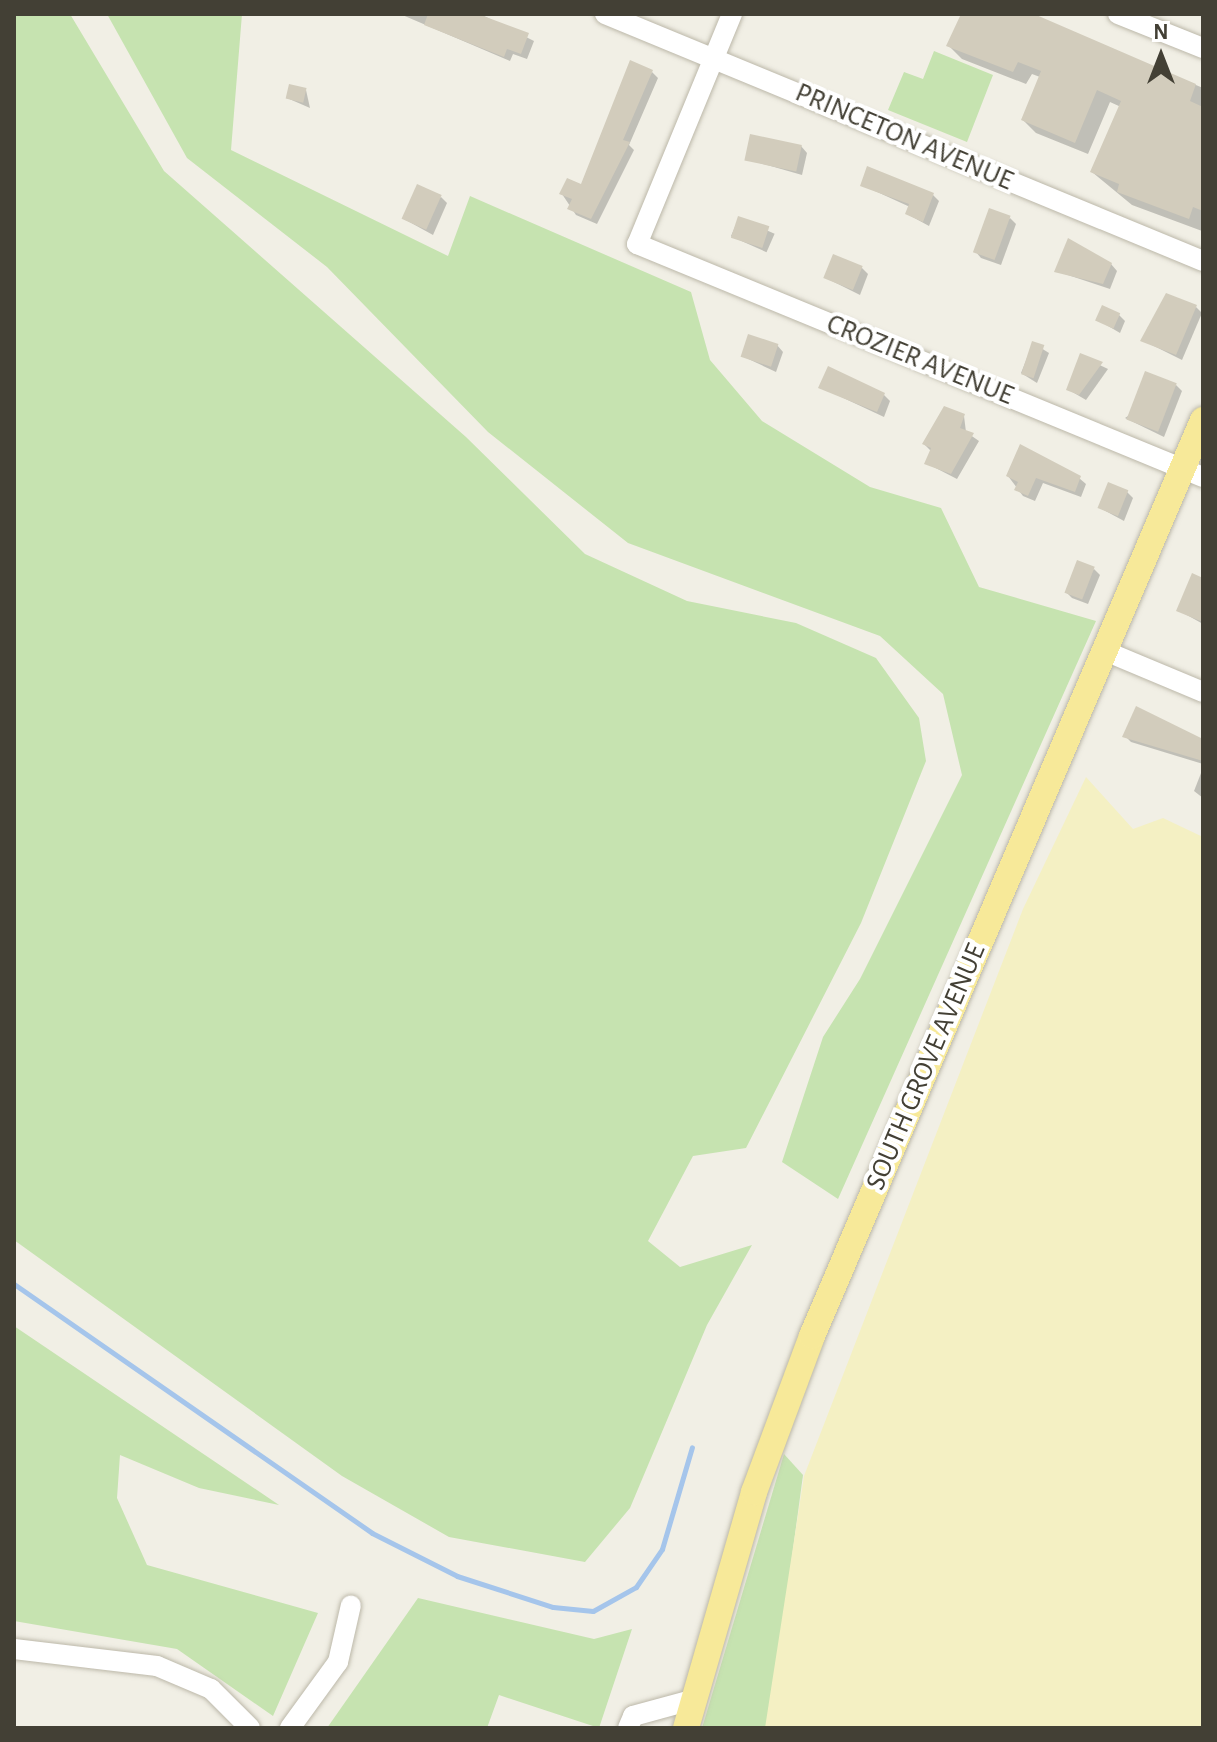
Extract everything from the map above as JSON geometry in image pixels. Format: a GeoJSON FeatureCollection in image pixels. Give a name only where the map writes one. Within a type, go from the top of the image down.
{"type":"FeatureCollection","features":[{"type":"Feature","properties":{"kind":"main road","name":"SOUTH GROVE AVENUE"},"geometry":{"type":"LineString","coordinates":[[686,1728],[754,1492],[812,1336],[1105,651],[1192,472],[1203,420]]}},
{"type":"Feature","properties":{"kind":"street","name":"PRINCETON AVENUE"},"geometry":{"type":"LineString","coordinates":[[605,14],[1203,261]]}},
{"type":"Feature","properties":{"kind":"street"},"geometry":{"type":"LineString","coordinates":[[713,58],[732,14]]}},
{"type":"Feature","properties":{"kind":"street"},"geometry":{"type":"LineString","coordinates":[[1118,14],[1203,48]]}},
{"type":"Feature","properties":{"kind":"street","name":"CROZIER AVENUE"},"geometry":{"type":"LineString","coordinates":[[713,58],[637,244],[1192,472]]}},
{"type":"Feature","properties":{"kind":"street"},"geometry":{"type":"LineString","coordinates":[[1105,651],[1203,692]]}},
{"type":"Feature","properties":{"kind":"street"},"geometry":{"type":"LineString","coordinates":[[290,1728],[338,1662],[351,1605]]}},
{"type":"Feature","properties":{"kind":"street"},"geometry":{"type":"LineString","coordinates":[[14,1649],[157,1666],[211,1689],[250,1728]]}},
{"type":"Feature","properties":{"kind":"street"},"geometry":{"type":"LineString","coordinates":[[628,1728],[633,1716],[695,1699]]}},
{"type":"Feature","properties":{"kind":"green space"},"geometry":{"type":"Polygon","coordinates":[[[14,14],[70,14],[164,171],[466,437],[585,554],[687,601],[796,623],[876,658],[919,718],[926,761],[861,923],[746,1148],[693,1156],[648,1241],[680,1267],[752,1245],[707,1325],[630,1508],[585,1562],[449,1537],[342,1476],[14,1240],[14,14]]]}},
{"type":"Feature","properties":{"kind":"green space"},"geometry":{"type":"Polygon","coordinates":[[[107,14],[242,14],[231,150],[448,256],[470,196],[691,292],[710,360],[762,421],[870,487],[941,508],[979,587],[1096,621],[838,1199],[782,1162],[823,1037],[860,979],[962,775],[943,694],[880,636],[628,543],[488,432],[327,267],[187,158],[107,14]]]}},
{"type":"Feature","properties":{"kind":"green space"},"geometry":{"type":"Polygon","coordinates":[[[934,51],[993,75],[967,142],[888,110],[904,72],[923,79],[934,51]]]}},
{"type":"Feature","properties":{"kind":"green space"},"geometry":{"type":"Polygon","coordinates":[[[14,1326],[279,1505],[199,1488],[120,1455],[117,1498],[147,1565],[318,1613],[273,1716],[177,1649],[14,1621],[14,1326]]]}},
{"type":"Feature","properties":{"kind":"green space"},"geometry":{"type":"Polygon","coordinates":[[[784,1454],[803,1475],[771,1713],[765,1728],[702,1728],[784,1454]]]}},
{"type":"Feature","properties":{"kind":"green space"},"geometry":{"type":"Polygon","coordinates":[[[418,1598],[594,1639],[632,1629],[599,1728],[499,1695],[487,1728],[327,1728],[418,1598]]]}},
{"type":"Feature","properties":{"kind":"sand"},"geometry":{"type":"Polygon","coordinates":[[[1086,777],[1133,829],[1163,818],[1203,837],[1203,1728],[765,1728],[804,1476],[1023,909],[1086,777]]]}},
{"type":"Feature","properties":{"kind":"building"},"geometry":{"type":"Polygon","coordinates":[[[428,14],[478,14],[529,33],[521,54],[507,49],[504,57],[424,25],[428,14]]]}},
{"type":"Feature","properties":{"kind":"building"},"geometry":{"type":"Polygon","coordinates":[[[961,14],[1034,14],[1196,84],[1190,101],[1203,107],[1203,211],[1193,207],[1189,219],[1117,192],[1119,184],[1090,172],[1121,101],[1097,90],[1075,143],[1021,120],[1041,71],[1018,62],[1013,72],[946,46],[961,14]]]}},
{"type":"Feature","properties":{"kind":"building"},"geometry":{"type":"Polygon","coordinates":[[[630,60],[653,70],[623,140],[630,142],[591,219],[567,209],[572,199],[559,194],[567,178],[581,184],[630,60]]]}},
{"type":"Feature","properties":{"kind":"building"},"geometry":{"type":"Polygon","coordinates":[[[289,84],[307,88],[303,103],[286,99],[289,84]]]}},
{"type":"Feature","properties":{"kind":"building"},"geometry":{"type":"Polygon","coordinates":[[[750,134],[802,145],[796,171],[744,160],[750,134]]]}},
{"type":"Feature","properties":{"kind":"building"},"geometry":{"type":"Polygon","coordinates":[[[867,166],[934,193],[923,222],[905,214],[909,204],[860,186],[867,166]]]}},
{"type":"Feature","properties":{"kind":"building"},"geometry":{"type":"Polygon","coordinates":[[[417,184],[442,195],[426,230],[402,219],[417,184]]]}},
{"type":"Feature","properties":{"kind":"building"},"geometry":{"type":"Polygon","coordinates":[[[989,208],[1011,216],[995,260],[973,252],[989,208]]]}},
{"type":"Feature","properties":{"kind":"building"},"geometry":{"type":"Polygon","coordinates":[[[738,216],[769,226],[762,248],[731,238],[738,216]]]}},
{"type":"Feature","properties":{"kind":"building"},"geometry":{"type":"Polygon","coordinates":[[[1068,238],[1112,263],[1103,284],[1054,272],[1068,238]]]}},
{"type":"Feature","properties":{"kind":"building"},"geometry":{"type":"Polygon","coordinates":[[[833,254],[863,266],[853,290],[823,278],[833,254]]]}},
{"type":"Feature","properties":{"kind":"building"},"geometry":{"type":"Polygon","coordinates":[[[1166,293],[1197,305],[1176,355],[1140,341],[1166,293]]]}},
{"type":"Feature","properties":{"kind":"building"},"geometry":{"type":"Polygon","coordinates":[[[1102,305],[1120,313],[1113,329],[1095,321],[1102,305]]]}},
{"type":"Feature","properties":{"kind":"building"},"geometry":{"type":"Polygon","coordinates":[[[748,334],[778,344],[771,367],[741,357],[748,334]]]}},
{"type":"Feature","properties":{"kind":"building"},"geometry":{"type":"Polygon","coordinates":[[[1032,341],[1044,345],[1034,378],[1021,374],[1032,341]]]}},
{"type":"Feature","properties":{"kind":"building"},"geometry":{"type":"Polygon","coordinates":[[[1080,353],[1103,362],[1079,395],[1066,390],[1080,353]]]}},
{"type":"Feature","properties":{"kind":"building"},"geometry":{"type":"Polygon","coordinates":[[[828,366],[885,393],[877,412],[818,388],[828,366]]]}},
{"type":"Feature","properties":{"kind":"building"},"geometry":{"type":"Polygon","coordinates":[[[1145,371],[1177,383],[1158,432],[1126,420],[1145,371]]]}},
{"type":"Feature","properties":{"kind":"building"},"geometry":{"type":"Polygon","coordinates":[[[944,406],[965,414],[960,428],[974,433],[951,474],[924,464],[931,448],[922,444],[944,406]]]}},
{"type":"Feature","properties":{"kind":"building"},"geometry":{"type":"Polygon","coordinates":[[[1020,444],[1081,476],[1075,492],[1036,478],[1028,496],[1014,490],[1018,482],[1006,476],[1020,444]]]}},
{"type":"Feature","properties":{"kind":"building"},"geometry":{"type":"Polygon","coordinates":[[[1108,482],[1128,490],[1118,516],[1098,508],[1108,482]]]}},
{"type":"Feature","properties":{"kind":"building"},"geometry":{"type":"Polygon","coordinates":[[[1077,560],[1095,567],[1082,599],[1064,593],[1077,560]]]}},
{"type":"Feature","properties":{"kind":"building"},"geometry":{"type":"Polygon","coordinates":[[[1192,573],[1203,578],[1203,622],[1176,611],[1192,573]]]}},
{"type":"Feature","properties":{"kind":"building"},"geometry":{"type":"Polygon","coordinates":[[[1136,706],[1203,739],[1203,761],[1122,737],[1136,706]]]}},
{"type":"Feature","properties":{"kind":"waterway"},"geometry":{"type":"LineString","coordinates":[[14,1284],[372,1533],[457,1576],[553,1607],[593,1611],[636,1587],[662,1549],[692,1447]]}}]}
